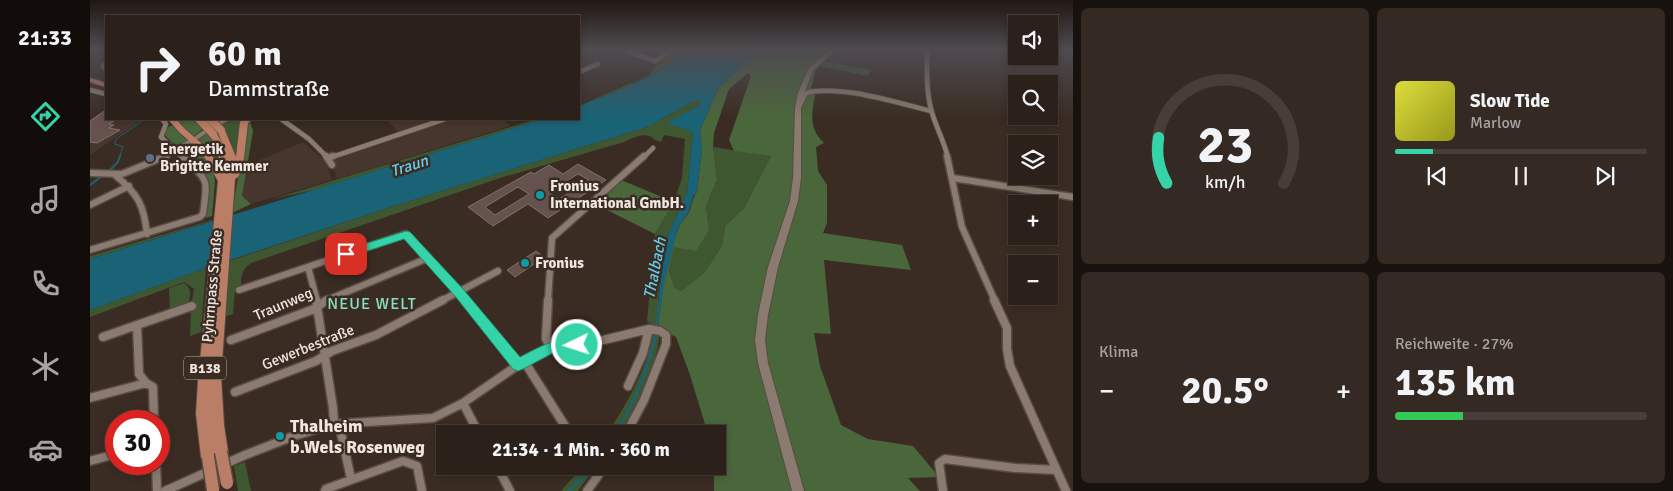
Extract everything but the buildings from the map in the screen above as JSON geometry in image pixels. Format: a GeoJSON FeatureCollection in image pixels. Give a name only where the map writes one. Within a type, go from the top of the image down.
{"type":"FeatureCollection","features":[{"type":"Feature","properties":{"kind":"main road"},"geometry":{"type":"LineString","coordinates":[[798,491],[763,363],[760,340],[763,315],[775,261],[794,201],[797,178],[798,108],[809,72]]}},
{"type":"Feature","properties":{"kind":"main road"},"geometry":{"type":"LineString","coordinates":[[90,80],[105,85]]}},
{"type":"Feature","properties":{"kind":"main road"},"geometry":{"type":"LineString","coordinates":[[90,85],[105,90]]}},
{"type":"Feature","properties":{"kind":"main road"},"geometry":{"type":"LineString","coordinates":[[173,120],[184,134],[208,155],[222,180]]}},
{"type":"Feature","properties":{"kind":"main road","name":"Pyhrnpass Straße"},"geometry":{"type":"LineString","coordinates":[[200,120],[217,132],[224,169],[222,180],[226,205]]}},
{"type":"Feature","properties":{"kind":"main road","name":"Pyhrnpass Straße"},"geometry":{"type":"LineString","coordinates":[[211,120],[232,158],[204,381],[203,414],[227,487]]}},
{"type":"Feature","properties":{"kind":"main road"},"geometry":{"type":"LineString","coordinates":[[193,140],[212,126],[227,120]]}},
{"type":"Feature","properties":{"kind":"main road"},"geometry":{"type":"LineString","coordinates":[[226,205],[240,158],[244,122],[247,120]]}},
{"type":"Feature","properties":{"kind":"main road","name":"Pyhrnpass Straße"},"geometry":{"type":"LineString","coordinates":[[213,490],[215,455]]}},
{"type":"Feature","properties":{"kind":"street"},"geometry":{"type":"LineString","coordinates":[[926,72],[926,90],[931,111],[945,145],[962,227],[1007,328],[1007,349],[1010,366],[1066,491]]}},
{"type":"Feature","properties":{"kind":"street"},"geometry":{"type":"LineString","coordinates":[[90,90],[105,94]]}},
{"type":"Feature","properties":{"kind":"street"},"geometry":{"type":"LineString","coordinates":[[798,108],[806,93],[817,90],[869,98],[931,111]]}},
{"type":"Feature","properties":{"kind":"street"},"geometry":{"type":"LineString","coordinates":[[90,250],[200,217],[203,214],[207,185],[203,176],[161,137],[166,124],[163,120]]}},
{"type":"Feature","properties":{"kind":"street"},"geometry":{"type":"LineString","coordinates":[[282,120],[328,158],[332,165]]}},
{"type":"Feature","properties":{"kind":"street"},"geometry":{"type":"LineString","coordinates":[[328,158],[442,120]]}},
{"type":"Feature","properties":{"kind":"street"},"geometry":{"type":"LineString","coordinates":[[90,173],[114,175],[134,170],[176,151],[193,140]]}},
{"type":"Feature","properties":{"kind":"street"},"geometry":{"type":"LineString","coordinates":[[551,347],[546,339],[546,324],[552,238],[653,148]]}},
{"type":"Feature","properties":{"kind":"street"},"geometry":{"type":"LineString","coordinates":[[114,175],[128,186],[145,212],[146,234]]}},
{"type":"Feature","properties":{"kind":"street"},"geometry":{"type":"LineString","coordinates":[[953,178],[1073,196]]}},
{"type":"Feature","properties":{"kind":"street"},"geometry":{"type":"LineString","coordinates":[[90,205],[128,186]]}},
{"type":"Feature","properties":{"kind":"street"},"geometry":{"type":"LineString","coordinates":[[239,290],[406,234],[521,363],[565,425]]}},
{"type":"Feature","properties":{"kind":"street","name":"Traunweg"},"geometry":{"type":"LineString","coordinates":[[231,340],[314,309],[327,300],[428,258]]}},
{"type":"Feature","properties":{"kind":"street"},"geometry":{"type":"LineString","coordinates":[[308,267],[318,306],[334,408],[334,424]]}},
{"type":"Feature","properties":{"kind":"street","name":"Gewerbestraße"},"geometry":{"type":"LineString","coordinates":[[235,392],[376,335],[498,271]]}},
{"type":"Feature","properties":{"kind":"street"},"geometry":{"type":"LineString","coordinates":[[103,337],[192,306]]}},
{"type":"Feature","properties":{"kind":"street"},"geometry":{"type":"LineString","coordinates":[[137,325],[139,374],[146,383],[152,386],[153,410]]}},
{"type":"Feature","properties":{"kind":"street"},"geometry":{"type":"LineString","coordinates":[[165,491],[264,448],[334,424],[433,418],[463,403],[521,363],[551,347],[587,344],[657,331]]}},
{"type":"Feature","properties":{"kind":"street"},"geometry":{"type":"LineString","coordinates":[[628,386],[643,353],[657,331]]}},
{"type":"Feature","properties":{"kind":"street"},"geometry":{"type":"LineString","coordinates":[[630,425],[657,369],[666,344],[657,331]]}},
{"type":"Feature","properties":{"kind":"street"},"geometry":{"type":"LineString","coordinates":[[90,398],[146,383]]}},
{"type":"Feature","properties":{"kind":"street"},"geometry":{"type":"LineString","coordinates":[[463,403],[474,425]]}},
{"type":"Feature","properties":{"kind":"street"},"geometry":{"type":"LineString","coordinates":[[334,424],[340,428],[351,480]]}},
{"type":"Feature","properties":{"kind":"street"},"geometry":{"type":"LineString","coordinates":[[90,461],[105,457]]}},
{"type":"Feature","properties":{"kind":"street"},"geometry":{"type":"LineString","coordinates":[[943,491],[939,463],[945,459],[1014,468],[1056,470]]}},
{"type":"Feature","properties":{"kind":"street"},"geometry":{"type":"LineString","coordinates":[[324,491],[403,461],[417,466],[422,491]]}},
{"type":"Feature","properties":{"kind":"street"},"geometry":{"type":"LineString","coordinates":[[156,475],[157,491]]}},
{"type":"Feature","properties":{"kind":"street"},"geometry":{"type":"LineString","coordinates":[[502,475],[510,491]]}},
{"type":"Feature","properties":{"kind":"street"},"geometry":{"type":"LineString","coordinates":[[586,491],[598,475]]}},
{"type":"Feature","properties":{"kind":"shaded area"},"geometry":{"type":"Polygon","coordinates":[[[105,110],[105,120],[142,120],[90,155],[90,120],[105,110]]]}},
{"type":"Feature","properties":{"kind":"shaded area"},"geometry":{"type":"Polygon","coordinates":[[[387,120],[437,120],[399,133],[387,120]]]}},
{"type":"Feature","properties":{"kind":"shaded area"},"geometry":{"type":"Polygon","coordinates":[[[444,120],[503,120],[510,126],[337,179],[330,158],[444,120]]]}},
{"type":"Feature","properties":{"kind":"shaded area"},"geometry":{"type":"Polygon","coordinates":[[[303,142],[325,161],[332,180],[251,204],[242,196],[247,165],[303,142]]]}},
{"type":"Feature","properties":{"kind":"green space"},"geometry":{"type":"Polygon","coordinates":[[[651,72],[657,72],[632,83],[632,86],[580,106],[580,106],[649,75],[651,72]]]}},
{"type":"Feature","properties":{"kind":"green space"},"geometry":{"type":"Polygon","coordinates":[[[736,72],[815,72],[811,88],[824,92],[815,94],[812,114],[815,131],[824,143],[816,147],[818,171],[827,185],[827,223],[823,233],[902,245],[911,270],[824,260],[831,334],[814,333],[820,366],[841,425],[868,439],[913,446],[939,477],[908,478],[920,491],[714,491],[714,475],[726,475],[726,425],[705,425],[676,337],[658,328],[670,253],[679,227],[689,213],[697,192],[702,148],[700,131],[718,88],[736,72]],[[748,73],[729,89],[714,133],[713,147],[717,180],[706,206],[709,230],[696,251],[674,247],[669,270],[674,287],[681,291],[704,273],[722,246],[725,226],[744,208],[771,156],[734,151],[729,140],[751,76],[748,73]]]}},
{"type":"Feature","properties":{"kind":"green space"},"geometry":{"type":"Polygon","coordinates":[[[849,72],[870,72],[868,76],[849,72]]]}},
{"type":"Feature","properties":{"kind":"green space"},"geometry":{"type":"Polygon","coordinates":[[[694,101],[699,101],[701,104],[668,123],[693,131],[687,192],[666,240],[658,299],[658,303],[661,303],[658,328],[647,321],[655,234],[674,202],[682,178],[685,139],[664,135],[661,142],[646,135],[639,136],[500,178],[251,263],[242,274],[241,288],[235,289],[233,314],[224,317],[229,261],[397,205],[647,127],[694,101]]]}},
{"type":"Feature","properties":{"kind":"green space"},"geometry":{"type":"Polygon","coordinates":[[[175,120],[194,120],[204,128],[178,149],[163,133],[168,127],[178,123],[175,120]]]}},
{"type":"Feature","properties":{"kind":"green space"},"geometry":{"type":"Polygon","coordinates":[[[232,120],[245,120],[243,122],[235,165],[231,141],[221,124],[232,120]]]}},
{"type":"Feature","properties":{"kind":"green space"},"geometry":{"type":"Polygon","coordinates":[[[534,120],[540,120],[314,190],[272,199],[534,120]]]}},
{"type":"Feature","properties":{"kind":"green space"},"geometry":{"type":"Polygon","coordinates":[[[250,121],[253,131],[242,196],[251,204],[232,213],[247,124],[250,121]]]}},
{"type":"Feature","properties":{"kind":"green space"},"geometry":{"type":"Polygon","coordinates":[[[208,132],[217,149],[219,158],[219,168],[213,170],[215,182],[212,216],[176,226],[202,215],[207,192],[206,178],[199,167],[181,152],[202,143],[198,139],[208,132]]]}},
{"type":"Feature","properties":{"kind":"green space"},"geometry":{"type":"Polygon","coordinates":[[[713,147],[771,156],[744,208],[725,226],[722,246],[704,273],[681,291],[674,287],[669,270],[674,247],[709,230],[706,206],[717,180],[713,147]]]}},
{"type":"Feature","properties":{"kind":"green space"},"geometry":{"type":"Polygon","coordinates":[[[621,180],[674,202],[655,234],[595,204],[621,180]]]}},
{"type":"Feature","properties":{"kind":"green space"},"geometry":{"type":"Polygon","coordinates":[[[212,221],[90,259],[90,256],[212,221]]]}},
{"type":"Feature","properties":{"kind":"green space"},"geometry":{"type":"Polygon","coordinates":[[[206,268],[201,332],[190,336],[191,306],[194,289],[184,282],[90,317],[90,310],[206,268]]]}},
{"type":"Feature","properties":{"kind":"green space"},"geometry":{"type":"Polygon","coordinates":[[[184,283],[190,290],[188,305],[170,311],[169,288],[184,283]]]}},
{"type":"Feature","properties":{"kind":"green space"},"geometry":{"type":"Polygon","coordinates":[[[652,335],[659,336],[655,360],[645,387],[632,413],[625,425],[612,425],[641,374],[652,335]]]}},
{"type":"Feature","properties":{"kind":"green space"},"geometry":{"type":"Polygon","coordinates":[[[245,462],[251,491],[238,491],[234,466],[245,462]]]}},
{"type":"Feature","properties":{"kind":"green space"},"geometry":{"type":"Polygon","coordinates":[[[575,475],[590,475],[578,491],[561,491],[575,475]]]}},
{"type":"Feature","properties":{"kind":"water","name":"Traun"},"geometry":{"type":"Polygon","coordinates":[[[657,72],[736,72],[718,88],[700,131],[702,148],[697,192],[693,196],[689,211],[678,228],[661,303],[658,303],[666,240],[687,192],[693,132],[667,123],[701,104],[699,101],[694,101],[647,127],[397,205],[206,268],[90,310],[90,259],[540,120],[580,120],[580,106],[631,86],[657,72]]]}},
{"type":"Feature","properties":{"kind":"waterway"},"geometry":{"type":"LineString","coordinates":[[119,158],[123,147],[115,144],[116,139],[144,120]]}},
{"type":"Feature","properties":{"kind":"waterway"},"geometry":{"type":"LineString","coordinates":[[108,172],[118,162],[120,156]]}},
{"type":"Feature","properties":{"kind":"waterway"},"geometry":{"type":"LineString","coordinates":[[90,185],[102,176]]}},
{"type":"Feature","properties":{"kind":"waterway","name":"Thalbach"},"geometry":{"type":"LineString","coordinates":[[656,328],[660,302]]}},
{"type":"Feature","properties":{"kind":"waterway","name":"Thalbach"},"geometry":{"type":"LineString","coordinates":[[620,425],[640,385],[656,332]]}},
{"type":"Feature","properties":{"kind":"waterway","name":"Thalbach"},"geometry":{"type":"LineString","coordinates":[[569,491],[584,475]]}},
{"type":"Feature","properties":{"kind":"place","name":"Energetik Brigitte Kemmer"},"geometry":{"type":"Point","coordinates":[150,158]}},
{"type":"Feature","properties":{"kind":"place","name":"Fronius International GmbH."},"geometry":{"type":"Point","coordinates":[540,195]}},
{"type":"Feature","properties":{"kind":"place","name":"Fronius"},"geometry":{"type":"Point","coordinates":[525,263]}},
{"type":"Feature","properties":{"kind":"place","name":"Thalheim b.Wels Rosenweg"},"geometry":{"type":"Point","coordinates":[280,436]}},
{"type":"Feature","properties":{"kind":"district","name":"NEUE WELT"},"geometry":{"type":"Point","coordinates":[372,303]}},
{"type":"Feature","properties":{"kind":"route"},"geometry":{"type":"LineString","coordinates":[[346,254],[406,234],[459,293],[518,365],[551,347],[577,345]]}}]}
